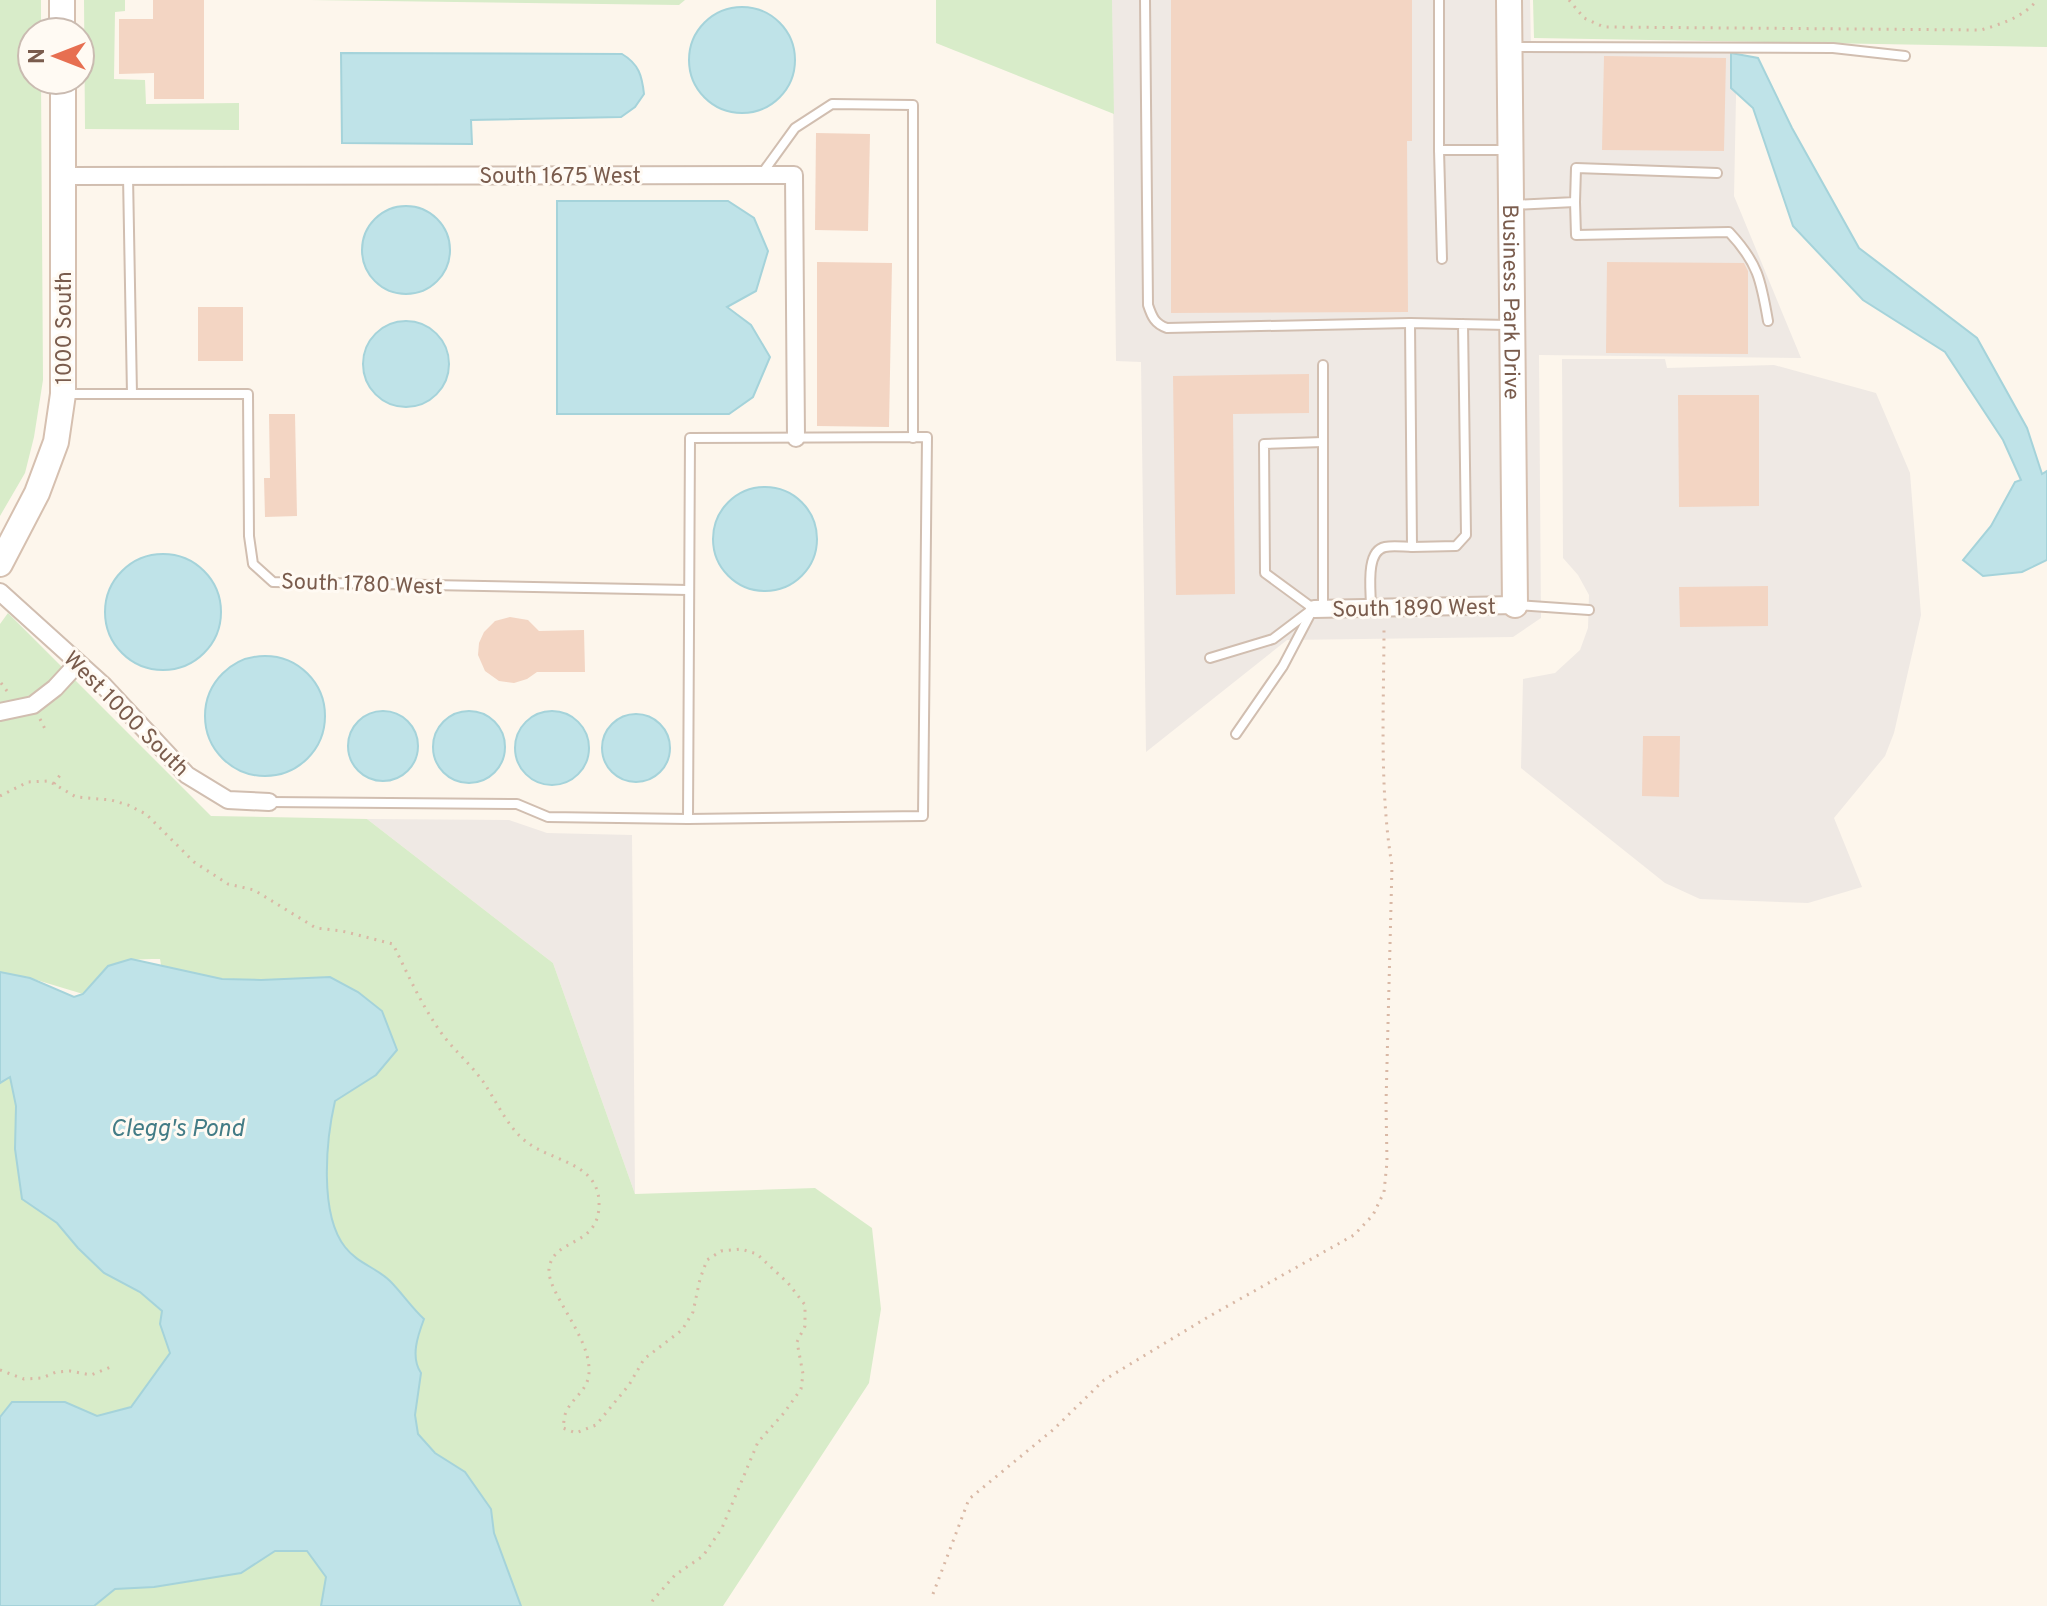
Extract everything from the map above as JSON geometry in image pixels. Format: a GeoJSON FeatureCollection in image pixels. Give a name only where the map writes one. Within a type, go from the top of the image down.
{"type":"FeatureCollection","features":[{"type":"Feature","properties":{"kind":"street","name":"Business Park Drive"},"geometry":{"type":"LineString","coordinates":[[1509,0],[1515,605]]}},
{"type":"Feature","properties":{"kind":"street","name":"1000 South"},"geometry":{"type":"LineString","coordinates":[[0,564],[37,493],[56,442],[63,394],[63,96]]}},
{"type":"Feature","properties":{"kind":"street","name":"South 1675 West"},"geometry":{"type":"LineString","coordinates":[[64,176],[794,175],[796,438]]}},
{"type":"Feature","properties":{"kind":"street","name":"West 1000 South"},"geometry":{"type":"LineString","coordinates":[[0,592],[104,686],[187,775],[228,800],[269,802]]}},
{"type":"Feature","properties":{"kind":"street","name":"South 1890 West"},"geometry":{"type":"LineString","coordinates":[[1318,608],[1515,605]]}},
{"type":"Feature","properties":{"kind":"street"},"geometry":{"type":"LineString","coordinates":[[0,712],[33,705],[55,688],[78,663]]}},
{"type":"Feature","properties":{"kind":"lane"},"geometry":{"type":"LineString","coordinates":[[1145,0],[1148,305],[1159,325],[1167,328],[1410,323],[1512,325]]}},
{"type":"Feature","properties":{"kind":"lane"},"geometry":{"type":"LineString","coordinates":[[1439,0],[1442,259]]}},
{"type":"Feature","properties":{"kind":"lane"},"geometry":{"type":"LineString","coordinates":[[1510,47],[1833,48],[1905,56]]}},
{"type":"Feature","properties":{"kind":"lane"},"geometry":{"type":"LineString","coordinates":[[761,175],[795,128],[832,104],[913,105],[913,438]]}},
{"type":"Feature","properties":{"kind":"lane"},"geometry":{"type":"LineString","coordinates":[[1439,150],[1511,150]]}},
{"type":"Feature","properties":{"kind":"lane"},"geometry":{"type":"LineString","coordinates":[[1717,173],[1576,168],[1576,235],[1729,232],[1748,253],[1761,281],[1768,321]]}},
{"type":"Feature","properties":{"kind":"lane"},"geometry":{"type":"LineString","coordinates":[[128,176],[132,394]]}},
{"type":"Feature","properties":{"kind":"lane"},"geometry":{"type":"LineString","coordinates":[[1511,205],[1575,202]]}},
{"type":"Feature","properties":{"kind":"lane"},"geometry":{"type":"LineString","coordinates":[[1410,323],[1412,547]]}},
{"type":"Feature","properties":{"kind":"lane"},"geometry":{"type":"LineString","coordinates":[[1378,607],[1372,560],[1377,551],[1383,547],[1456,546],[1466,535],[1463,324]]}},
{"type":"Feature","properties":{"kind":"lane"},"geometry":{"type":"LineString","coordinates":[[1236,734],[1318,608],[1323,365]]}},
{"type":"Feature","properties":{"kind":"lane","name":"South 1780 West"},"geometry":{"type":"LineString","coordinates":[[63,394],[248,394],[249,536],[253,564],[273,582],[688,590]]}},
{"type":"Feature","properties":{"kind":"lane"},"geometry":{"type":"LineString","coordinates":[[269,802],[517,804],[548,817],[688,819],[923,816],[927,437],[690,438],[688,819]]}},
{"type":"Feature","properties":{"kind":"lane"},"geometry":{"type":"LineString","coordinates":[[1318,608],[1265,573],[1264,444],[1323,442]]}},
{"type":"Feature","properties":{"kind":"lane"},"geometry":{"type":"LineString","coordinates":[[1515,605],[1589,610]]}},
{"type":"Feature","properties":{"kind":"lane"},"geometry":{"type":"LineString","coordinates":[[1210,658],[1273,639],[1318,608]]}},
{"type":"Feature","properties":{"kind":"path"},"geometry":{"type":"LineString","coordinates":[[1569,0],[1584,18],[1604,27],[1981,30],[2005,23],[2031,8],[2037,0]]}},
{"type":"Feature","properties":{"kind":"path"},"geometry":{"type":"LineString","coordinates":[[933,1594],[969,1499],[1054,1429],[1104,1380],[1354,1235],[1373,1215],[1384,1192],[1392,866],[1387,840],[1378,607]]}},
{"type":"Feature","properties":{"kind":"path"},"geometry":{"type":"LineString","coordinates":[[54,784],[60,775]]}},
{"type":"Feature","properties":{"kind":"path"},"geometry":{"type":"LineString","coordinates":[[0,796],[28,782],[49,781],[76,797],[111,800],[146,814],[194,862],[228,884],[254,890],[316,928],[393,944],[423,1006],[444,1036],[481,1078],[526,1142],[577,1167],[592,1178],[599,1200],[596,1225],[585,1237],[566,1245],[553,1256],[549,1270],[554,1289],[576,1326],[589,1368],[584,1390],[566,1410],[563,1428],[576,1433],[596,1425],[629,1385],[644,1359],[682,1330],[693,1312],[707,1260],[721,1251],[741,1249],[757,1254],[788,1283],[805,1305],[805,1326],[797,1342],[803,1374],[801,1389],[758,1442],[722,1528],[703,1556],[675,1575],[651,1606]]}},
{"type":"Feature","properties":{"kind":"path"},"geometry":{"type":"LineString","coordinates":[[0,1370],[24,1379],[42,1378],[56,1372],[91,1375],[113,1366]]}},
{"type":"Feature","properties":{"kind":"shaded area"},"geometry":{"type":"Polygon","coordinates":[[[1112,0],[1530,0],[1531,47],[1737,48],[1734,196],[1801,358],[1539,355],[1541,618],[1513,637],[1287,640],[1146,752],[1141,362],[1116,361],[1112,0]]]}},
{"type":"Feature","properties":{"kind":"shaded area"},"geometry":{"type":"Polygon","coordinates":[[[1562,359],[1665,359],[1667,368],[1774,365],[1876,393],[1910,473],[1921,615],[1894,733],[1885,756],[1834,818],[1862,887],[1808,903],[1700,899],[1665,883],[1521,768],[1523,679],[1555,673],[1580,650],[1588,628],[1589,595],[1578,575],[1563,558],[1562,359]]]}},
{"type":"Feature","properties":{"kind":"shaded area"},"geometry":{"type":"Polygon","coordinates":[[[367,819],[509,820],[547,833],[632,835],[635,1194],[553,963],[367,819]]]}},
{"type":"Feature","properties":{"kind":"green space"},"geometry":{"type":"Polygon","coordinates":[[[0,0],[41,0],[41,16],[16,16],[16,96],[41,96],[43,380],[25,473],[0,516],[0,0]]]}},
{"type":"Feature","properties":{"kind":"green space"},"geometry":{"type":"Polygon","coordinates":[[[84,0],[125,0],[125,11],[115,12],[114,79],[145,80],[146,104],[239,103],[239,130],[85,129],[85,96],[96,96],[96,16],[84,16],[84,0]]]}},
{"type":"Feature","properties":{"kind":"green space"},"geometry":{"type":"Polygon","coordinates":[[[310,0],[685,0],[679,5],[310,0]]]}},
{"type":"Feature","properties":{"kind":"green space"},"geometry":{"type":"Polygon","coordinates":[[[936,0],[1112,0],[1114,114],[936,43],[936,0]]]}},
{"type":"Feature","properties":{"kind":"green space"},"geometry":{"type":"Polygon","coordinates":[[[1533,0],[2047,0],[2047,47],[1534,38],[1533,0]]]}},
{"type":"Feature","properties":{"kind":"green space"},"geometry":{"type":"Polygon","coordinates":[[[8,613],[211,816],[367,819],[553,963],[635,1194],[815,1188],[872,1228],[881,1309],[869,1383],[723,1606],[94,1606],[115,1589],[202,1580],[262,1559],[160,959],[116,964],[83,994],[0,972],[0,624],[8,613]]]}},
{"type":"Feature","properties":{"kind":"green space"},"geometry":{"type":"Polygon","coordinates":[[[0,1069],[10,1076],[16,1106],[15,1149],[22,1199],[57,1223],[104,1273],[140,1292],[162,1312],[160,1324],[170,1353],[131,1407],[97,1416],[65,1402],[0,1417],[0,1069]]]}},
{"type":"Feature","properties":{"kind":"water"},"geometry":{"type":"Polygon","coordinates":[[[742,7],[762,11],[780,22],[791,40],[795,60],[791,80],[780,98],[762,109],[742,113],[722,109],[704,98],[693,80],[689,60],[693,40],[704,22],[722,11],[742,7]]]}},
{"type":"Feature","properties":{"kind":"water"},"geometry":{"type":"Polygon","coordinates":[[[341,53],[622,54],[639,71],[644,94],[635,107],[621,117],[471,120],[472,144],[342,143],[341,53]]]}},
{"type":"Feature","properties":{"kind":"water"},"geometry":{"type":"Polygon","coordinates":[[[1731,53],[1758,58],[1792,128],[1859,248],[1977,338],[2027,428],[2042,474],[2047,471],[2047,560],[2022,572],[1983,576],[1963,560],[1991,526],[2015,482],[2021,480],[2003,440],[1945,352],[1863,300],[1793,226],[1753,108],[1731,88],[1731,53]]]}},
{"type":"Feature","properties":{"kind":"water"},"geometry":{"type":"Polygon","coordinates":[[[557,201],[728,201],[754,218],[768,251],[756,291],[727,307],[751,325],[770,357],[753,397],[729,414],[557,414],[557,201]]]}},
{"type":"Feature","properties":{"kind":"water"},"geometry":{"type":"Polygon","coordinates":[[[406,206],[423,210],[437,219],[446,233],[450,250],[446,267],[437,281],[423,290],[406,294],[389,290],[375,281],[366,267],[362,250],[366,233],[375,219],[389,210],[406,206]]]}},
{"type":"Feature","properties":{"kind":"water"},"geometry":{"type":"Polygon","coordinates":[[[406,321],[423,324],[437,333],[446,347],[449,364],[446,381],[437,395],[423,404],[406,407],[389,404],[375,395],[366,381],[363,364],[366,347],[375,333],[389,324],[406,321]]]}},
{"type":"Feature","properties":{"kind":"water"},"geometry":{"type":"Polygon","coordinates":[[[765,487],[785,491],[802,502],[813,519],[817,539],[813,559],[802,576],[785,587],[765,591],[745,587],[728,576],[717,559],[713,539],[717,519],[728,502],[745,491],[765,487]]]}},
{"type":"Feature","properties":{"kind":"water"},"geometry":{"type":"Polygon","coordinates":[[[163,554],[185,558],[204,571],[217,590],[221,612],[217,634],[204,653],[185,666],[163,670],[141,666],[122,653],[109,634],[105,612],[109,590],[122,571],[141,558],[163,554]]]}},
{"type":"Feature","properties":{"kind":"water"},"geometry":{"type":"Polygon","coordinates":[[[265,656],[288,661],[307,674],[320,693],[325,716],[320,739],[307,758],[288,771],[265,776],[242,771],[223,758],[210,739],[205,716],[210,693],[223,674],[242,661],[265,656]]]}},
{"type":"Feature","properties":{"kind":"water"},"geometry":{"type":"Polygon","coordinates":[[[383,711],[408,721],[418,746],[408,771],[383,781],[358,771],[348,746],[358,721],[383,711]]]}},
{"type":"Feature","properties":{"kind":"water"},"geometry":{"type":"Polygon","coordinates":[[[469,711],[489,717],[499,727],[505,747],[499,767],[489,777],[469,783],[449,777],[439,767],[433,747],[439,727],[449,717],[469,711]]]}},
{"type":"Feature","properties":{"kind":"water"},"geometry":{"type":"Polygon","coordinates":[[[552,711],[573,717],[583,727],[589,748],[583,769],[573,779],[552,785],[531,779],[521,769],[515,748],[521,727],[531,717],[552,711]]]}},
{"type":"Feature","properties":{"kind":"water"},"geometry":{"type":"Polygon","coordinates":[[[629,714],[643,714],[655,719],[665,729],[670,748],[665,767],[655,777],[643,782],[629,782],[617,777],[607,767],[602,755],[602,741],[607,729],[617,719],[629,714]]]}},
{"type":"Feature","properties":{"kind":"water","name":"Clegg's Pond"},"geometry":{"type":"Polygon","coordinates":[[[131,959],[222,979],[330,977],[358,992],[382,1011],[397,1050],[376,1075],[335,1101],[327,1156],[331,1216],[337,1233],[350,1253],[390,1281],[424,1319],[416,1353],[421,1373],[415,1415],[418,1434],[435,1453],[465,1472],[491,1509],[494,1533],[521,1606],[321,1606],[326,1577],[307,1551],[275,1551],[241,1573],[154,1587],[115,1589],[94,1606],[0,1606],[0,1417],[12,1402],[65,1402],[97,1416],[131,1407],[170,1353],[160,1324],[162,1311],[140,1292],[104,1273],[57,1223],[22,1199],[15,1149],[16,1106],[10,1077],[0,1083],[0,972],[30,978],[74,997],[83,994],[108,966],[131,959]]]}},
{"type":"Feature","properties":{"kind":"building"},"geometry":{"type":"Polygon","coordinates":[[[153,0],[204,0],[204,99],[154,99],[154,73],[119,74],[119,19],[153,19],[153,0]]]}},
{"type":"Feature","properties":{"kind":"building"},"geometry":{"type":"Polygon","coordinates":[[[1171,0],[1412,0],[1412,141],[1407,141],[1408,312],[1171,313],[1171,0]]]}},
{"type":"Feature","properties":{"kind":"building"},"geometry":{"type":"Polygon","coordinates":[[[1604,56],[1726,58],[1724,151],[1602,150],[1604,56]]]}},
{"type":"Feature","properties":{"kind":"building"},"geometry":{"type":"Polygon","coordinates":[[[816,133],[870,134],[868,231],[815,230],[816,133]]]}},
{"type":"Feature","properties":{"kind":"building"},"geometry":{"type":"Polygon","coordinates":[[[817,262],[892,263],[889,427],[817,426],[817,262]]]}},
{"type":"Feature","properties":{"kind":"building"},"geometry":{"type":"Polygon","coordinates":[[[1607,262],[1744,263],[1748,271],[1748,354],[1606,353],[1607,262]]]}},
{"type":"Feature","properties":{"kind":"building"},"geometry":{"type":"Polygon","coordinates":[[[198,307],[243,307],[243,361],[198,361],[198,307]]]}},
{"type":"Feature","properties":{"kind":"building"},"geometry":{"type":"Polygon","coordinates":[[[1309,374],[1309,413],[1233,414],[1235,594],[1176,595],[1173,376],[1309,374]]]}},
{"type":"Feature","properties":{"kind":"building"},"geometry":{"type":"Polygon","coordinates":[[[1678,395],[1759,395],[1759,506],[1679,507],[1678,395]]]}},
{"type":"Feature","properties":{"kind":"building"},"geometry":{"type":"Polygon","coordinates":[[[269,414],[295,414],[297,516],[265,517],[264,478],[270,478],[269,414]]]}},
{"type":"Feature","properties":{"kind":"building"},"geometry":{"type":"Polygon","coordinates":[[[1768,586],[1768,626],[1680,627],[1679,587],[1768,586]]]}},
{"type":"Feature","properties":{"kind":"building"},"geometry":{"type":"Polygon","coordinates":[[[510,617],[528,620],[539,631],[584,630],[585,672],[537,672],[514,683],[499,681],[485,671],[478,655],[484,632],[495,621],[510,617]]]}},
{"type":"Feature","properties":{"kind":"building"},"geometry":{"type":"Polygon","coordinates":[[[1643,736],[1680,736],[1679,797],[1642,796],[1643,736]]]}}]}
